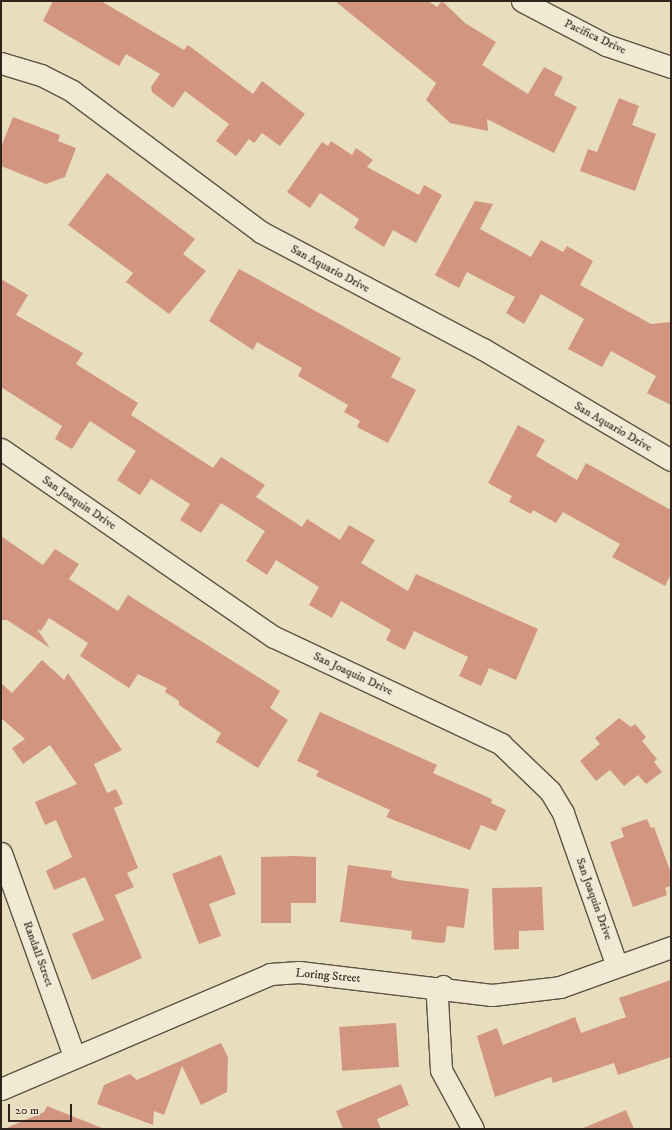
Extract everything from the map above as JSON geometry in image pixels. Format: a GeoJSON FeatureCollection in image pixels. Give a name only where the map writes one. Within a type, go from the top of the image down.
{"type":"FeatureCollection","features":[{"type":"Feature","properties":{"kind":"street","name":"Pacifica Drive"},"geometry":{"type":"LineString","coordinates":[[522,1],[606,45],[671,68]]}},
{"type":"Feature","properties":{"kind":"street","name":"San Aquario Drive"},"geometry":{"type":"LineString","coordinates":[[1,63],[42,75],[72,91],[261,232],[483,349],[671,460]]}},
{"type":"Feature","properties":{"kind":"street","name":"San Joaquin Drive"},"geometry":{"type":"LineString","coordinates":[[1,449],[274,637],[501,744],[550,791],[563,813],[617,966]]}},
{"type":"Feature","properties":{"kind":"street","name":"Randall Street"},"geometry":{"type":"LineString","coordinates":[[1,853],[74,1056]]}},
{"type":"Feature","properties":{"kind":"street","name":"Loring Street"},"geometry":{"type":"LineString","coordinates":[[1,1089],[74,1056],[270,974],[299,972],[442,986],[492,995],[560,987],[671,946]]}},
{"type":"Feature","properties":{"kind":"street"},"geometry":{"type":"LineString","coordinates":[[442,986],[437,998],[441,1070],[473,1129]]}},
{"type":"Feature","properties":{"kind":"building"},"geometry":{"type":"Polygon","coordinates":[[[53,1],[101,1],[184,50],[188,45],[253,94],[262,81],[305,114],[280,146],[262,133],[254,143],[249,139],[236,156],[216,141],[229,124],[185,91],[173,108],[152,92],[151,87],[160,74],[126,54],[119,66],[43,21],[53,1]]]}},
{"type":"Feature","properties":{"kind":"building"},"geometry":{"type":"Polygon","coordinates":[[[335,1],[428,1],[437,7],[442,1],[465,23],[496,42],[482,65],[528,94],[544,67],[563,77],[554,95],[577,107],[554,153],[487,119],[488,131],[450,123],[426,100],[436,83],[335,1]]]}},
{"type":"Feature","properties":{"kind":"building"},"geometry":{"type":"Polygon","coordinates":[[[619,98],[639,106],[632,125],[656,134],[635,191],[580,171],[588,149],[597,152],[619,98]]]}},
{"type":"Feature","properties":{"kind":"building"},"geometry":{"type":"Polygon","coordinates":[[[13,117],[60,135],[58,141],[76,148],[65,177],[46,184],[1,166],[1,147],[13,117]]]}},
{"type":"Feature","properties":{"kind":"building"},"geometry":{"type":"Polygon","coordinates":[[[331,141],[352,155],[356,148],[373,160],[367,167],[419,195],[424,185],[442,195],[416,243],[393,230],[384,247],[354,228],[359,219],[320,193],[310,208],[287,192],[322,142],[328,146],[331,141]]]}},
{"type":"Feature","properties":{"kind":"building"},"geometry":{"type":"Polygon","coordinates":[[[107,173],[195,239],[183,254],[206,271],[169,314],[126,282],[133,273],[68,225],[107,173]]]}},
{"type":"Feature","properties":{"kind":"building"},"geometry":{"type":"Polygon","coordinates":[[[475,201],[493,204],[480,229],[531,257],[541,240],[563,252],[567,246],[593,261],[580,285],[651,324],[671,322],[671,405],[647,393],[656,376],[611,351],[602,367],[568,349],[584,319],[541,294],[524,324],[506,313],[515,297],[467,272],[459,288],[435,275],[475,201]]]}},
{"type":"Feature","properties":{"kind":"building"},"geometry":{"type":"Polygon","coordinates":[[[239,269],[401,358],[391,377],[416,390],[388,443],[357,427],[360,421],[344,412],[348,405],[298,376],[302,368],[257,342],[253,350],[209,321],[239,269]]]}},
{"type":"Feature","properties":{"kind":"building"},"geometry":{"type":"Polygon","coordinates":[[[1,279],[28,295],[16,315],[83,353],[76,364],[138,403],[131,415],[213,468],[221,457],[265,485],[256,497],[302,527],[307,519],[340,540],[349,525],[375,540],[361,563],[408,591],[416,574],[538,629],[516,680],[489,668],[481,686],[459,676],[468,657],[414,631],[405,650],[386,640],[391,630],[341,601],[332,618],[309,605],[319,587],[276,560],[267,575],[246,561],[265,531],[221,503],[201,533],[180,520],[190,504],[151,479],[140,495],[117,480],[136,451],[90,421],[72,449],[55,439],[62,426],[1,387],[1,279]]]}},
{"type":"Feature","properties":{"kind":"building"},"geometry":{"type":"Polygon","coordinates":[[[518,425],[545,440],[536,456],[577,480],[586,463],[671,510],[671,574],[665,586],[612,557],[620,544],[563,512],[556,523],[533,510],[531,514],[509,502],[512,496],[488,483],[518,425]]]}},
{"type":"Feature","properties":{"kind":"building"},"geometry":{"type":"Polygon","coordinates":[[[1,536],[43,565],[55,549],[79,564],[69,579],[118,611],[128,595],[280,691],[270,708],[288,720],[258,768],[216,742],[221,733],[179,705],[179,701],[165,692],[167,688],[138,674],[129,688],[80,656],[88,643],[49,618],[41,631],[37,629],[50,648],[7,620],[1,620],[1,536]]]}},
{"type":"Feature","properties":{"kind":"building"},"geometry":{"type":"Polygon","coordinates":[[[42,660],[64,680],[68,673],[122,750],[94,764],[107,793],[116,789],[123,804],[114,808],[138,868],[127,873],[134,887],[115,895],[142,958],[92,980],[72,934],[104,920],[85,877],[54,890],[46,871],[72,857],[56,820],[45,825],[35,802],[77,784],[50,745],[23,764],[12,748],[25,739],[1,718],[1,683],[12,693],[42,660]]]}},
{"type":"Feature","properties":{"kind":"building"},"geometry":{"type":"Polygon","coordinates":[[[320,712],[437,765],[433,773],[492,799],[491,803],[506,810],[496,831],[481,825],[470,850],[386,817],[390,810],[316,776],[319,771],[297,761],[320,712]]]}},
{"type":"Feature","properties":{"kind":"building"},"geometry":{"type":"Polygon","coordinates":[[[619,718],[631,727],[635,724],[646,737],[642,741],[657,759],[654,762],[662,772],[646,784],[638,775],[624,786],[610,770],[596,781],[580,761],[600,744],[595,738],[619,718]]]}},
{"type":"Feature","properties":{"kind":"building"},"geometry":{"type":"Polygon","coordinates":[[[647,819],[651,828],[654,827],[671,873],[671,886],[665,888],[667,895],[633,907],[610,842],[624,837],[621,828],[647,819]]]}},
{"type":"Feature","properties":{"kind":"building"},"geometry":{"type":"Polygon","coordinates":[[[221,855],[236,894],[209,904],[221,936],[199,944],[172,874],[221,855]]]}},
{"type":"Feature","properties":{"kind":"building"},"geometry":{"type":"Polygon","coordinates":[[[261,857],[316,857],[316,903],[291,903],[291,923],[261,923],[261,857]]]}},
{"type":"Feature","properties":{"kind":"building"},"geometry":{"type":"Polygon","coordinates":[[[348,865],[392,871],[391,877],[399,880],[469,889],[464,928],[447,926],[445,942],[441,943],[411,939],[412,931],[340,922],[348,865]]]}},
{"type":"Feature","properties":{"kind":"building"},"geometry":{"type":"Polygon","coordinates":[[[542,887],[544,930],[519,931],[519,949],[494,950],[492,888],[542,887]]]}},
{"type":"Feature","properties":{"kind":"building"},"geometry":{"type":"Polygon","coordinates":[[[671,980],[671,1057],[618,1075],[614,1063],[553,1083],[551,1077],[495,1097],[477,1036],[497,1028],[503,1045],[575,1017],[581,1033],[626,1017],[619,998],[671,980]]]}},
{"type":"Feature","properties":{"kind":"building"},"geometry":{"type":"Polygon","coordinates":[[[396,1023],[399,1067],[342,1071],[339,1027],[396,1023]]]}},
{"type":"Feature","properties":{"kind":"building"},"geometry":{"type":"Polygon","coordinates":[[[221,1043],[228,1057],[227,1092],[201,1105],[182,1066],[164,1115],[154,1111],[153,1125],[97,1104],[104,1085],[130,1074],[137,1080],[221,1043]]]}},
{"type":"Feature","properties":{"kind":"building"},"geometry":{"type":"Polygon","coordinates":[[[401,1084],[409,1105],[377,1119],[381,1129],[343,1129],[336,1111],[401,1084]]]}},
{"type":"Feature","properties":{"kind":"building"},"geometry":{"type":"Polygon","coordinates":[[[47,1106],[102,1129],[4,1129],[44,1112],[47,1106]]]}},
{"type":"Feature","properties":{"kind":"building"},"geometry":{"type":"Polygon","coordinates":[[[626,1110],[634,1129],[581,1129],[626,1110]]]}}]}
